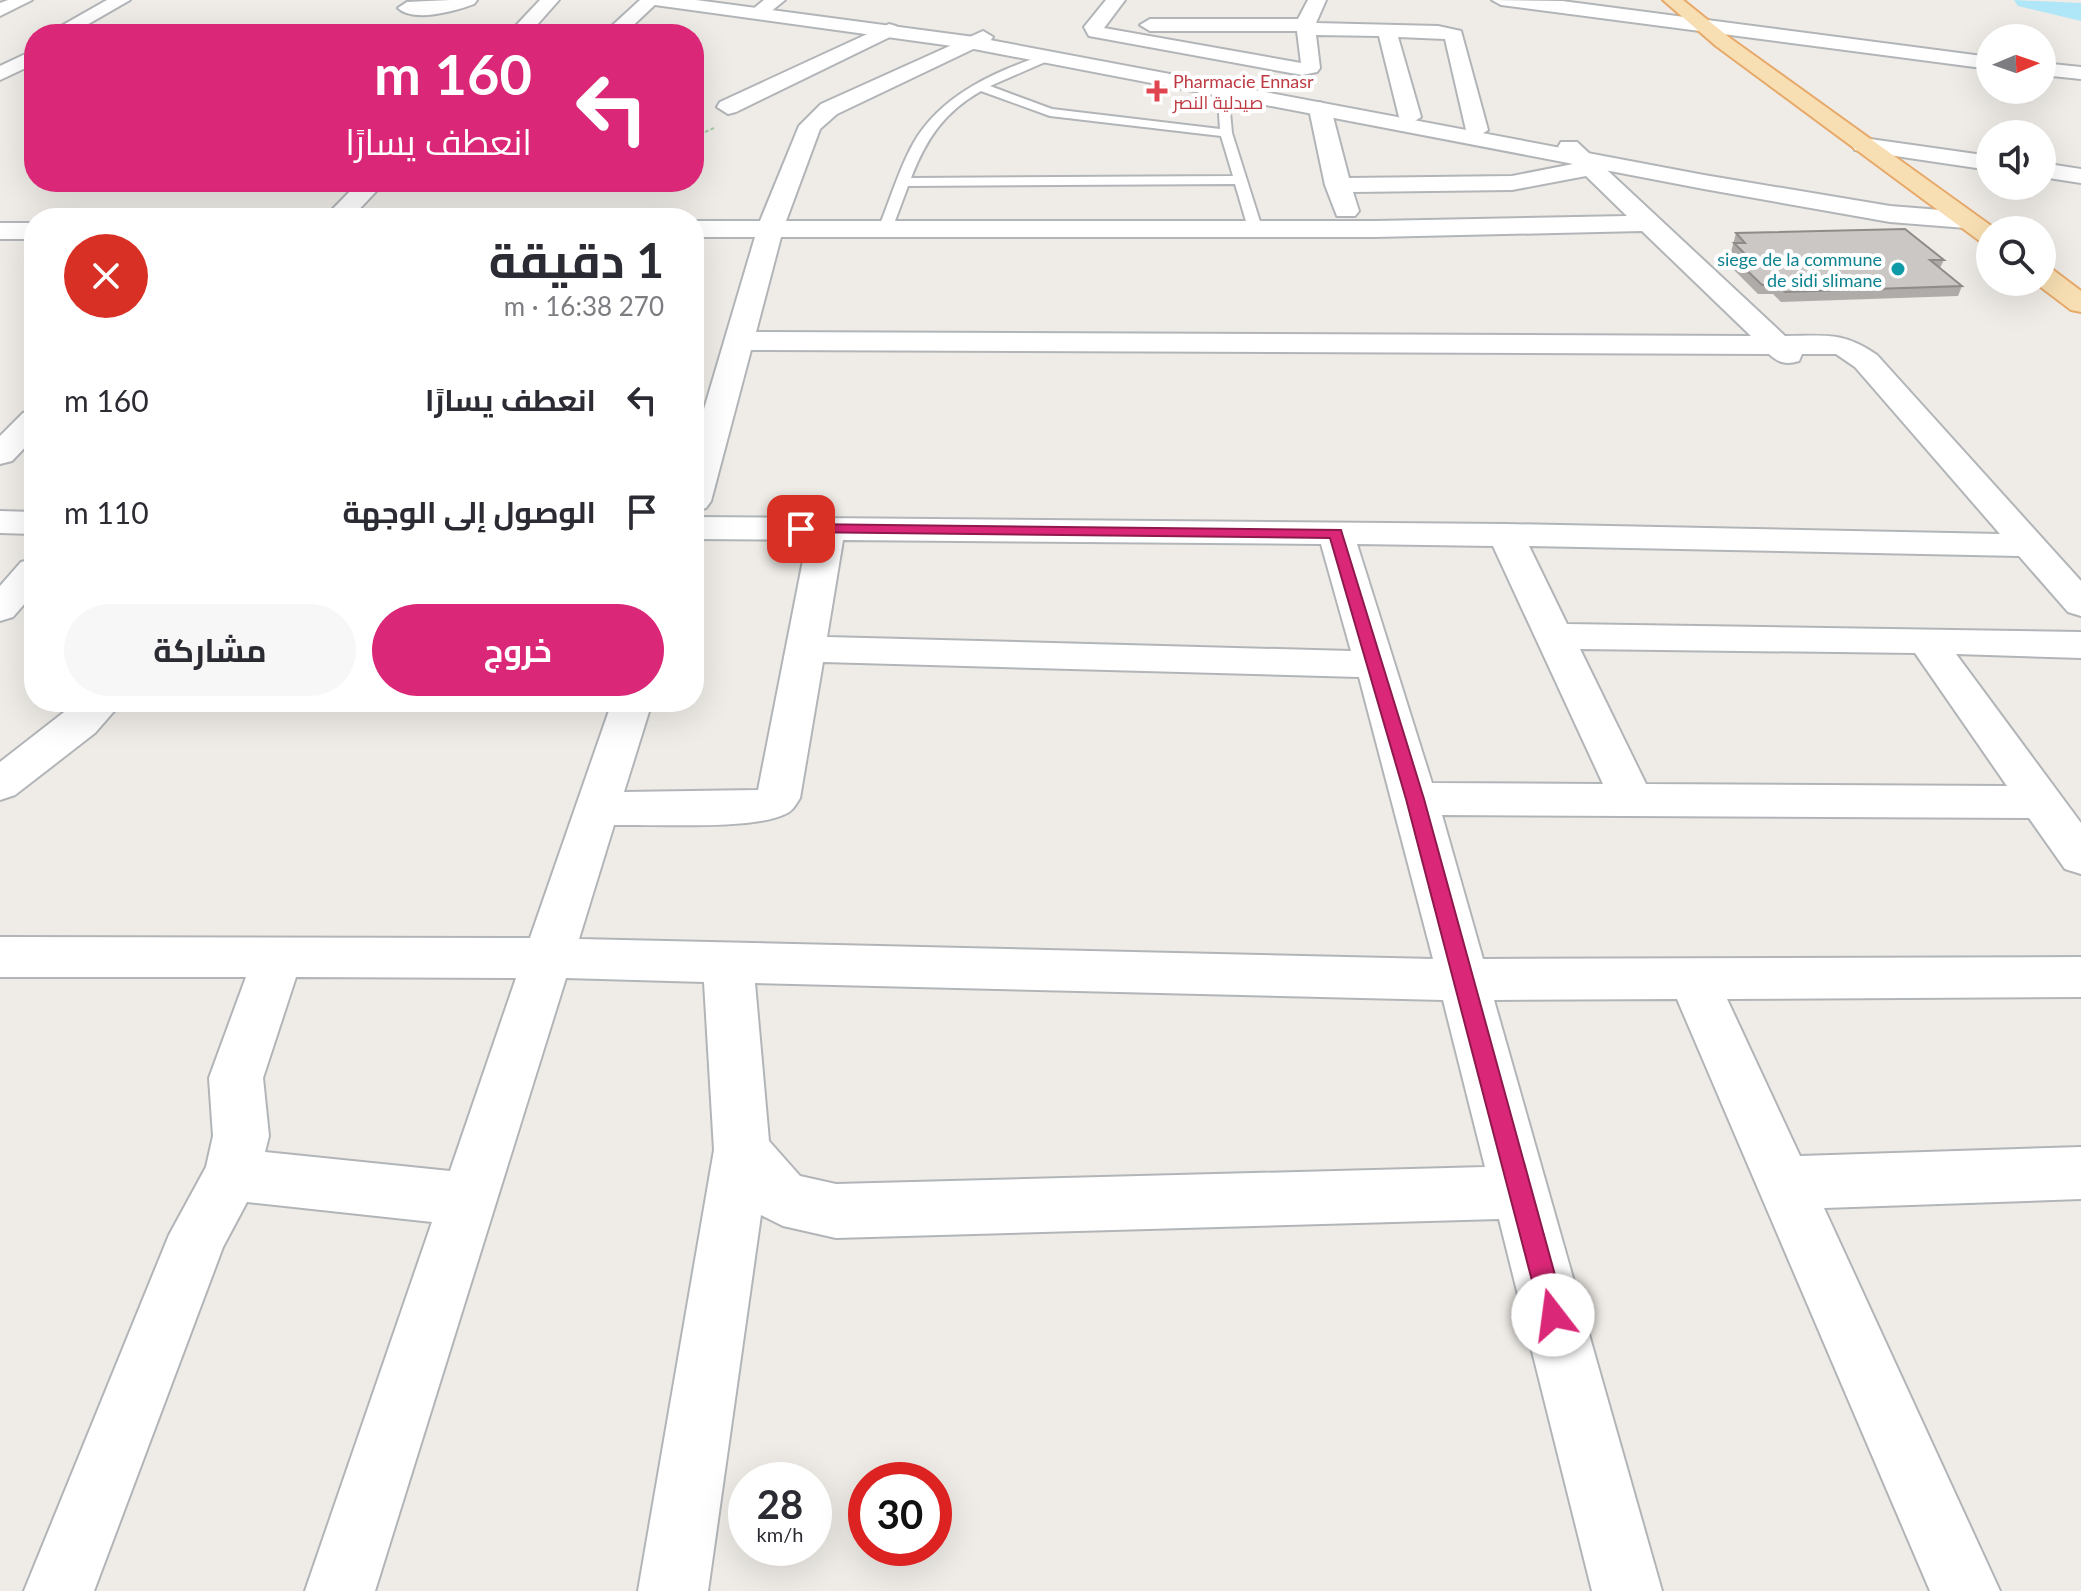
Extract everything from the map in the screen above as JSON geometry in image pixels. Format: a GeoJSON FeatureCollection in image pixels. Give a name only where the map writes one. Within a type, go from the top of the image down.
{"type":"FeatureCollection","features":[{"type":"Feature","properties":{"kind":"main road"},"geometry":{"type":"LineString","coordinates":[[1672,2],[1976,227]]}},
{"type":"Feature","properties":{"kind":"main road"},"geometry":{"type":"LineString","coordinates":[[2056,285],[2081,304]]}},
{"type":"Feature","properties":{"kind":"street"},"geometry":{"type":"LineString","coordinates":[[0,10],[23,0]]}},
{"type":"Feature","properties":{"kind":"street"},"geometry":{"type":"LineString","coordinates":[[76,24],[121,0]]}},
{"type":"Feature","properties":{"kind":"street"},"geometry":{"type":"LineString","coordinates":[[95,24],[139,0]]}},
{"type":"Feature","properties":{"kind":"street"},"geometry":{"type":"LineString","coordinates":[[407,8],[447,8],[468,0]]}},
{"type":"Feature","properties":{"kind":"street"},"geometry":{"type":"LineString","coordinates":[[527,24],[550,0]]}},
{"type":"Feature","properties":{"kind":"street"},"geometry":{"type":"LineString","coordinates":[[625,24],[653,0],[766,7],[977,40],[1223,86],[1320,109],[1869,211],[1960,215]]}},
{"type":"Feature","properties":{"kind":"street"},"geometry":{"type":"LineString","coordinates":[[1094,27],[1116,0]]}},
{"type":"Feature","properties":{"kind":"street"},"geometry":{"type":"LineString","coordinates":[[1203,0],[1203,53]]}},
{"type":"Feature","properties":{"kind":"street"},"geometry":{"type":"LineString","coordinates":[[1094,27],[1100,34],[1306,69],[1311,62],[1304,27],[1306,14],[1317,0]]}},
{"type":"Feature","properties":{"kind":"street"},"geometry":{"type":"LineString","coordinates":[[1501,0],[1629,13],[1792,39],[1976,61]]}},
{"type":"Feature","properties":{"kind":"street"},"geometry":{"type":"LineString","coordinates":[[852,21],[889,30],[977,40],[1048,57],[1410,117],[1477,130],[1579,158],[1786,353]]}},
{"type":"Feature","properties":{"kind":"street"},"geometry":{"type":"LineString","coordinates":[[1094,27],[1202,23],[1438,32],[1456,37],[1477,130]]}},
{"type":"Feature","properties":{"kind":"street"},"geometry":{"type":"LineString","coordinates":[[728,107],[889,30]]}},
{"type":"Feature","properties":{"kind":"street"},"geometry":{"type":"LineString","coordinates":[[1387,31],[1410,117]]}},
{"type":"Feature","properties":{"kind":"street"},"geometry":{"type":"LineString","coordinates":[[704,466],[770,229],[810,126],[822,113],[977,40]]}},
{"type":"Feature","properties":{"kind":"street"},"geometry":{"type":"LineString","coordinates":[[0,64],[24,51]]}},
{"type":"Feature","properties":{"kind":"street"},"geometry":{"type":"LineString","coordinates":[[0,74],[24,61]]}},
{"type":"Feature","properties":{"kind":"street"},"geometry":{"type":"LineString","coordinates":[[2056,70],[2081,73]]}},
{"type":"Feature","properties":{"kind":"street"},"geometry":{"type":"LineString","coordinates":[[705,105],[822,113]]}},
{"type":"Feature","properties":{"kind":"street"},"geometry":{"type":"LineString","coordinates":[[1320,109],[1337,185],[1352,229]]}},
{"type":"Feature","properties":{"kind":"street"},"geometry":{"type":"LineString","coordinates":[[1863,145],[1976,161]]}},
{"type":"Feature","properties":{"kind":"street"},"geometry":{"type":"LineString","coordinates":[[1337,185],[1524,182],[1579,158]]}},
{"type":"Feature","properties":{"kind":"street"},"geometry":{"type":"LineString","coordinates":[[2056,172],[2081,176]]}},
{"type":"Feature","properties":{"kind":"street"},"geometry":{"type":"LineString","coordinates":[[347,208],[362,192]]}},
{"type":"Feature","properties":{"kind":"street"},"geometry":{"type":"LineString","coordinates":[[704,229],[1352,229],[1646,223]]}},
{"type":"Feature","properties":{"kind":"street"},"geometry":{"type":"LineString","coordinates":[[0,231],[24,231]]}},
{"type":"Feature","properties":{"kind":"street"},"geometry":{"type":"LineString","coordinates":[[736,353],[1786,353],[1866,361],[2081,604]]}},
{"type":"Feature","properties":{"kind":"street"},"geometry":{"type":"LineString","coordinates":[[0,522],[24,523]]}},
{"type":"Feature","properties":{"kind":"street"},"geometry":{"type":"LineString","coordinates":[[704,528],[1506,535],[2027,545]]}},
{"type":"Feature","properties":{"kind":"street"},"geometry":{"type":"LineString","coordinates":[[598,809],[757,806],[778,798],[827,529]]}},
{"type":"Feature","properties":{"kind":"street"},"geometry":{"type":"LineString","coordinates":[[1336,533],[1415,799],[1627,1591]]}},
{"type":"Feature","properties":{"kind":"street"},"geometry":{"type":"LineString","coordinates":[[1506,535],[1557,636],[1633,802]]}},
{"type":"Feature","properties":{"kind":"street"},"geometry":{"type":"LineString","coordinates":[[0,609],[24,581]]}},
{"type":"Feature","properties":{"kind":"street"},"geometry":{"type":"LineString","coordinates":[[1557,636],[1757,637],[2081,645]]}},
{"type":"Feature","properties":{"kind":"street"},"geometry":{"type":"LineString","coordinates":[[1926,641],[2081,857]]}},
{"type":"Feature","properties":{"kind":"street"},"geometry":{"type":"LineString","coordinates":[[806,649],[1376,665]]}},
{"type":"Feature","properties":{"kind":"street"},"geometry":{"type":"LineString","coordinates":[[0,784],[92,712]]}},
{"type":"Feature","properties":{"kind":"street"},"geometry":{"type":"LineString","coordinates":[[340,1591],[629,712]]}},
{"type":"Feature","properties":{"kind":"street"},"geometry":{"type":"LineString","coordinates":[[1415,799],[2040,802]]}},
{"type":"Feature","properties":{"kind":"street"},"geometry":{"type":"LineString","coordinates":[[0,957],[550,958],[1464,980],[2081,977]]}},
{"type":"Feature","properties":{"kind":"street"},"geometry":{"type":"LineString","coordinates":[[59,1591],[198,1235],[232,1174],[241,1136],[236,1078],[278,957]]}},
{"type":"Feature","properties":{"kind":"street"},"geometry":{"type":"LineString","coordinates":[[673,1591],[742,1150],[728,963]]}},
{"type":"Feature","properties":{"kind":"street"},"geometry":{"type":"LineString","coordinates":[[1693,979],[1781,1183],[1965,1591]]}},
{"type":"Feature","properties":{"kind":"street"},"geometry":{"type":"LineString","coordinates":[[742,1150],[783,1199],[836,1211],[1520,1192]]}},
{"type":"Feature","properties":{"kind":"street"},"geometry":{"type":"LineString","coordinates":[[1781,1183],[2081,1173]]}},
{"type":"Feature","properties":{"kind":"street"},"geometry":{"type":"LineString","coordinates":[[232,1174],[330,1187],[470,1199]]}},
{"type":"Feature","properties":{"kind":"lane"},"geometry":{"type":"LineString","coordinates":[[885,229],[925,133],[937,118],[981,87],[1048,57]]}},
{"type":"Feature","properties":{"kind":"lane"},"geometry":{"type":"LineString","coordinates":[[1223,86],[1226,133],[1255,228]]}},
{"type":"Feature","properties":{"kind":"lane"},"geometry":{"type":"LineString","coordinates":[[981,87],[1050,112],[1226,133]]}},
{"type":"Feature","properties":{"kind":"lane"},"geometry":{"type":"LineString","coordinates":[[905,182],[1242,180]]}},
{"type":"Feature","properties":{"kind":"building"},"geometry":{"type":"Polygon","coordinates":[[[1905,229],[1944,260],[1930,260],[1962,286],[1785,292],[1777,284],[1762,285],[1731,255],[1745,254],[1734,243],[1745,243],[1736,233],[1905,229]]]}},
{"type":"Feature","properties":{"kind":"waterway"},"geometry":{"type":"LineString","coordinates":[[2029,0],[2081,12]]}},
{"type":"Feature","properties":{"kind":"place","name":"Pharmacie Ennasr صيدلية النصر"},"geometry":{"type":"Point","coordinates":[1157,91]}},
{"type":"Feature","properties":{"kind":"place","name":"siege de la commune de sidi slimane"},"geometry":{"type":"Point","coordinates":[1898,269]}},
{"type":"Feature","properties":{"kind":"route"},"geometry":{"type":"LineString","coordinates":[[801,529],[1336,533],[1415,799],[1553,1315]]}}]}
